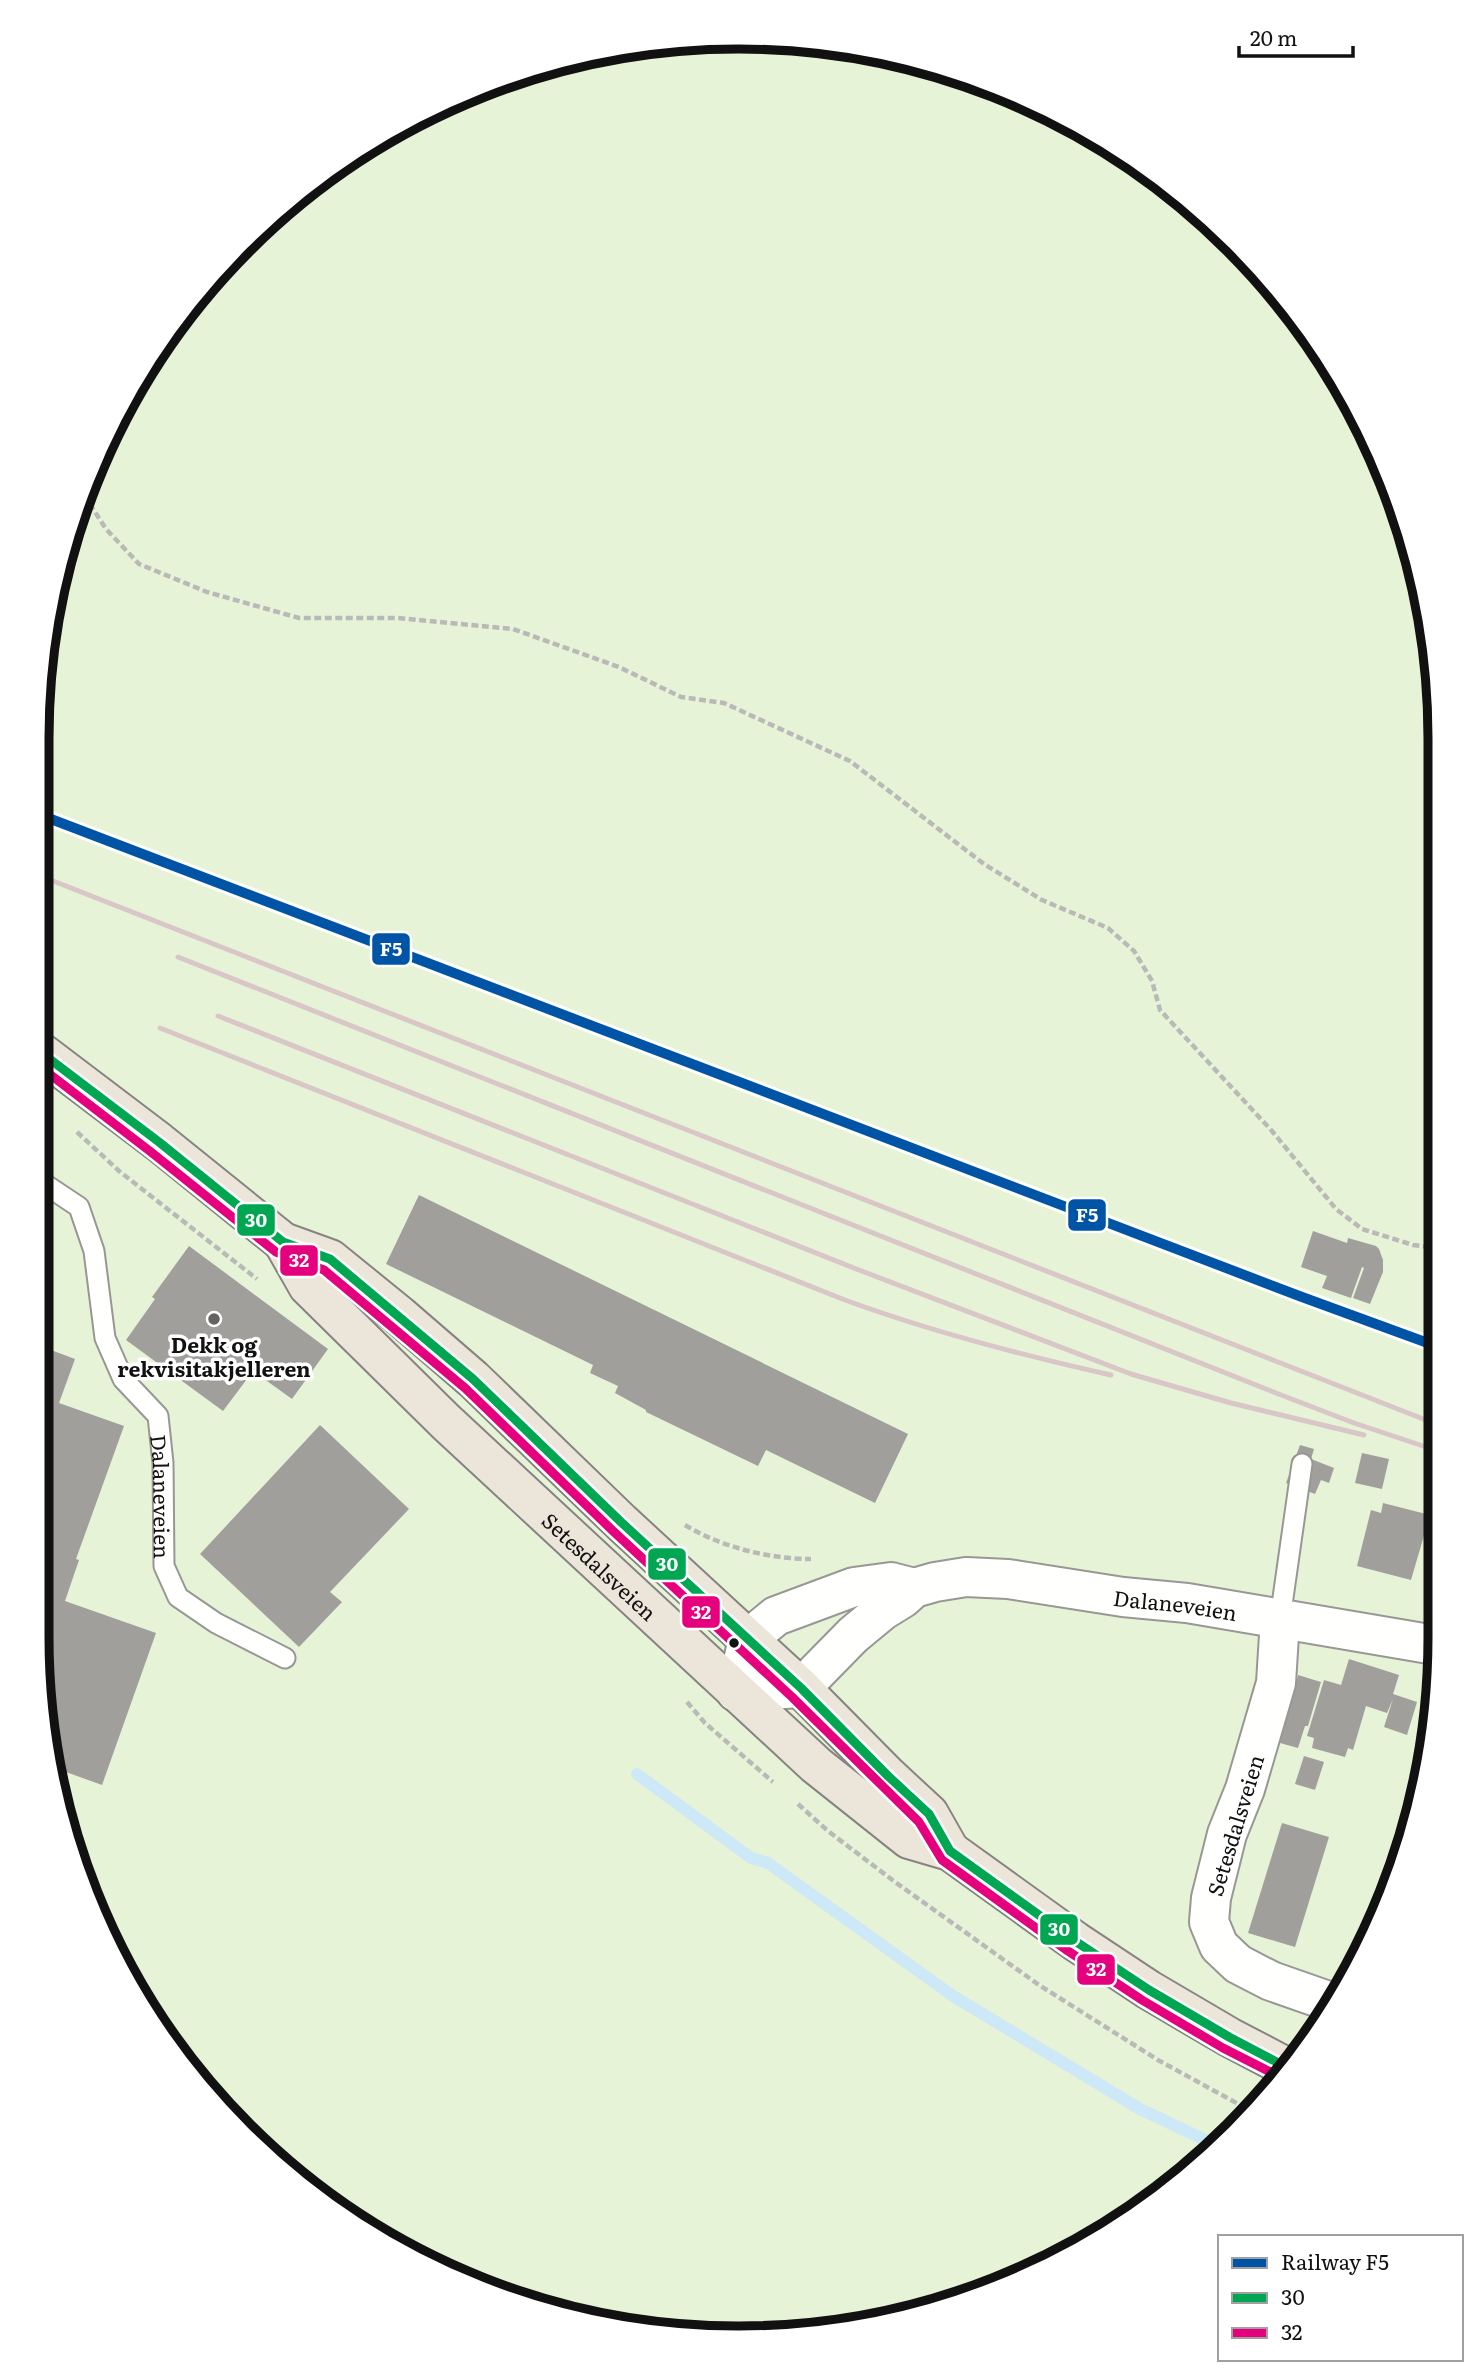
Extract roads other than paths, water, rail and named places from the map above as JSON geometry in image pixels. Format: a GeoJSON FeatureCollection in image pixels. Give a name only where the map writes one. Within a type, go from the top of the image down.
{"type":"FeatureCollection","features":[{"type":"Feature","properties":{"kind":"highway","name":"Setesdalsveien"},"geometry":{"type":"LineString","coordinates":[[49,1059],[159,1142],[283,1242],[330,1259],[473,1379],[621,1522],[801,1688],[929,1814],[950,1851]]}},
{"type":"Feature","properties":{"kind":"highway","name":"Setesdalsveien"},"geometry":{"type":"LineString","coordinates":[[283,1242],[308,1286],[446,1422],[816,1765],[909,1839],[950,1851],[1138,1983],[1280,2064]]}},
{"type":"Feature","properties":{"kind":"street","name":"Dalaneveien"},"geometry":{"type":"LineString","coordinates":[[801,1688],[853,1635],[914,1588],[966,1577],[1008,1579],[1123,1597],[1187,1603],[1428,1644]]}},
{"type":"Feature","properties":{"kind":"street","name":"Dalaneveien"},"geometry":{"type":"LineString","coordinates":[[748,1639],[776,1616],[854,1587],[891,1583],[914,1588]]}},
{"type":"Feature","properties":{"kind":"street","name":"Setesdalsveien"},"geometry":{"type":"LineString","coordinates":[[1280,1619],[1276,1683],[1245,1789],[1227,1834],[1210,1898],[1209,1922],[1219,1946],[1238,1964],[1271,1981],[1324,2000]]}},
{"type":"Feature","properties":{"kind":"street"},"geometry":{"type":"LineString","coordinates":[[748,1639],[736,1692],[801,1688]]}},
{"type":"Feature","properties":{"kind":"lane","name":"Dalaneveien"},"geometry":{"type":"LineString","coordinates":[[49,1187],[79,1208],[94,1251],[105,1338],[123,1379],[158,1416],[163,1463],[164,1566],[178,1597],[216,1622],[285,1658]]}},
{"type":"Feature","properties":{"kind":"lane"},"geometry":{"type":"LineString","coordinates":[[1280,1619],[1302,1464]]}},
{"type":"Feature","properties":{"kind":"waterway"},"geometry":{"type":"LineString","coordinates":[[637,1774],[751,1858],[768,1863],[953,1996],[1140,2109],[1208,2141]]}},
{"type":"Feature","properties":{"kind":"railway"},"geometry":{"type":"LineString","coordinates":[[49,879],[1428,1421]]}},
{"type":"Feature","properties":{"kind":"railway"},"geometry":{"type":"LineString","coordinates":[[178,957],[1276,1393],[1428,1448]]}},
{"type":"Feature","properties":{"kind":"railway"},"geometry":{"type":"LineString","coordinates":[[218,1016],[859,1270],[1131,1374],[1231,1403],[1364,1435]]}},
{"type":"Feature","properties":{"kind":"railway"},"geometry":{"type":"LineString","coordinates":[[160,1028],[845,1300],[977,1342],[1111,1375]]}},
{"type":"Feature","properties":{"kind":"rail line","name":"F5"},"geometry":{"type":"LineString","coordinates":[[49,818],[1428,1343]]}},
{"type":"Feature","properties":{"kind":"place","name":"Dekk og rekvisitakjelleren"},"geometry":{"type":"Point","coordinates":[214,1319]}}]}
